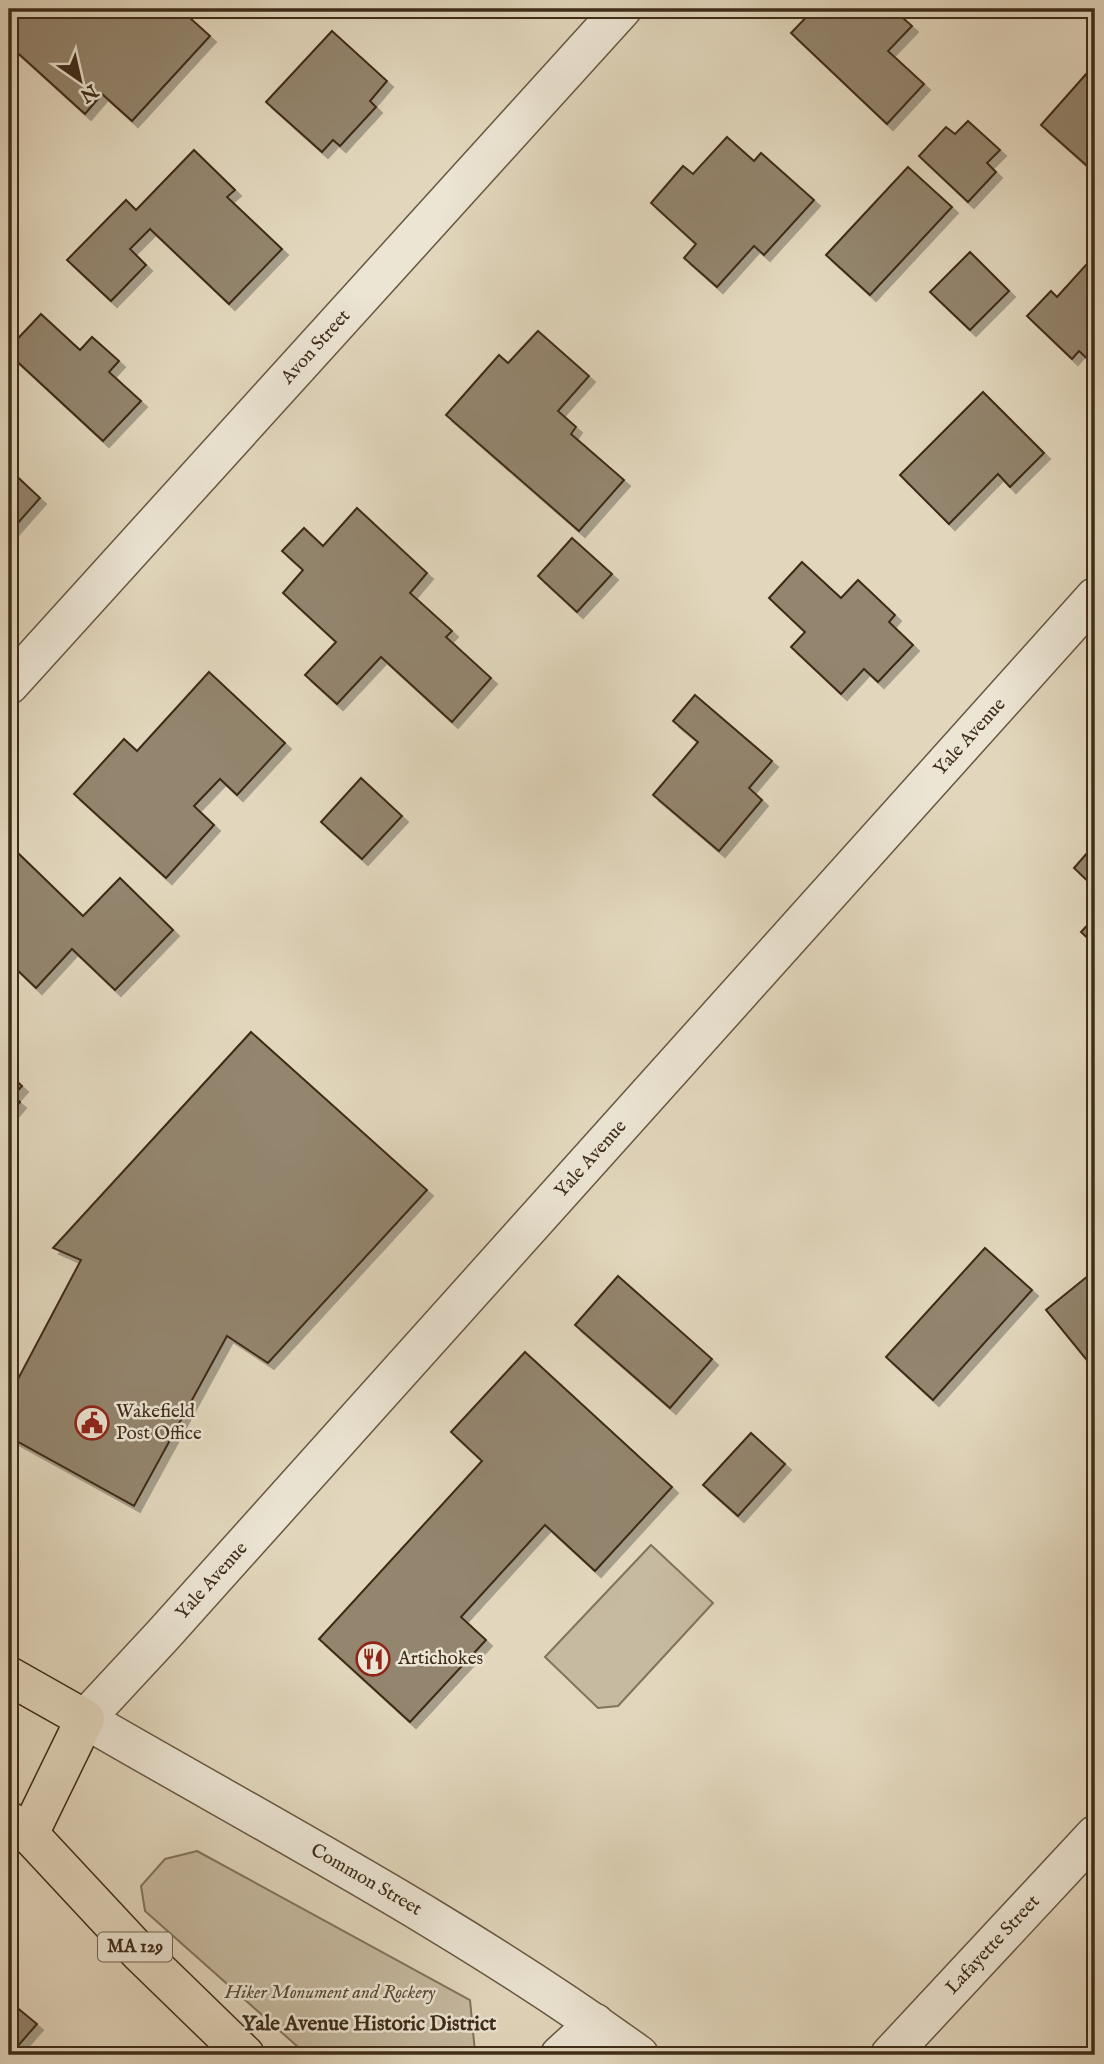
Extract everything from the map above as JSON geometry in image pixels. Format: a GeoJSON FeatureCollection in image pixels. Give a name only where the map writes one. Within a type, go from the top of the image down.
{"type":"FeatureCollection","features":[{"type":"Feature","properties":{"kind":"main road"},"geometry":{"type":"LineString","coordinates":[[9,1676],[85,1719]]}},
{"type":"Feature","properties":{"kind":"main road","name":"MA 129"},"geometry":{"type":"LineString","coordinates":[[85,1719],[19,1828],[139,1952],[245,2055]]}},
{"type":"Feature","properties":{"kind":"street","name":"Avon Street"},"geometry":{"type":"LineString","coordinates":[[9,685],[622,9]]}},
{"type":"Feature","properties":{"kind":"street","name":"Yale Avenue"},"geometry":{"type":"LineString","coordinates":[[85,1719],[1095,597]]}},
{"type":"Feature","properties":{"kind":"street","name":"Common Street"},"geometry":{"type":"LineString","coordinates":[[85,1719],[452,1930],[595,2023],[639,2055]]}},
{"type":"Feature","properties":{"kind":"street","name":"Lafayette Street"},"geometry":{"type":"LineString","coordinates":[[890,2055],[1095,1835]]}},
{"type":"Feature","properties":{"kind":"street"},"geometry":{"type":"LineString","coordinates":[[559,2055],[595,2023]]}},
{"type":"Feature","properties":{"kind":"green space"},"geometry":{"type":"Polygon","coordinates":[[[651,1545],[713,1603],[618,1706],[598,1708],[545,1657],[651,1545]]]}},
{"type":"Feature","properties":{"kind":"green space","name":"Hiker Monument and Rockery"},"geometry":{"type":"Polygon","coordinates":[[[197,1851],[470,2000],[475,2052],[473,2055],[307,2055],[145,1911],[141,1886],[165,1859],[197,1851]]]}},
{"type":"Feature","properties":{"kind":"building"},"geometry":{"type":"Polygon","coordinates":[[[26,9],[180,9],[210,36],[132,121],[102,94],[85,114],[9,45],[9,28],[26,9]]]}},
{"type":"Feature","properties":{"kind":"building"},"geometry":{"type":"Polygon","coordinates":[[[814,9],[893,9],[912,26],[888,51],[924,84],[887,124],[791,33],[814,9]]]}},
{"type":"Feature","properties":{"kind":"building"},"geometry":{"type":"Polygon","coordinates":[[[332,31],[387,81],[370,101],[376,107],[340,146],[333,140],[322,152],[266,102],[332,31]]]}},
{"type":"Feature","properties":{"kind":"building"},"geometry":{"type":"Polygon","coordinates":[[[1095,64],[1095,173],[1041,125],[1095,64]]]}},
{"type":"Feature","properties":{"kind":"building"},"geometry":{"type":"Polygon","coordinates":[[[968,121],[1000,150],[987,163],[996,172],[968,202],[919,156],[946,127],[955,134],[968,121]]]}},
{"type":"Feature","properties":{"kind":"building"},"geometry":{"type":"Polygon","coordinates":[[[727,137],[754,161],[761,153],[814,200],[764,255],[754,246],[717,287],[684,258],[696,244],[651,203],[683,166],[693,174],[727,137]]]}},
{"type":"Feature","properties":{"kind":"building"},"geometry":{"type":"Polygon","coordinates":[[[194,150],[235,190],[227,197],[282,249],[229,304],[150,229],[130,249],[146,265],[111,301],[67,260],[126,200],[136,210],[194,150]]]}},
{"type":"Feature","properties":{"kind":"building"},"geometry":{"type":"Polygon","coordinates":[[[908,167],[952,207],[870,295],[826,255],[908,167]]]}},
{"type":"Feature","properties":{"kind":"building"},"geometry":{"type":"Polygon","coordinates":[[[970,252],[1009,291],[970,330],[930,292],[970,252]]]}},
{"type":"Feature","properties":{"kind":"building"},"geometry":{"type":"Polygon","coordinates":[[[1095,255],[1095,366],[1079,351],[1072,359],[1027,316],[1051,291],[1057,297],[1095,255]]]}},
{"type":"Feature","properties":{"kind":"building"},"geometry":{"type":"Polygon","coordinates":[[[41,314],[80,350],[92,337],[119,361],[109,372],[141,401],[103,441],[9,354],[9,348],[41,314]]]}},
{"type":"Feature","properties":{"kind":"building"},"geometry":{"type":"Polygon","coordinates":[[[538,331],[589,376],[558,411],[576,427],[571,434],[624,480],[579,531],[446,415],[499,355],[508,363],[538,331]]]}},
{"type":"Feature","properties":{"kind":"building"},"geometry":{"type":"Polygon","coordinates":[[[983,392],[1044,453],[1010,487],[998,474],[949,524],[900,475],[983,392]]]}},
{"type":"Feature","properties":{"kind":"building"},"geometry":{"type":"Polygon","coordinates":[[[9,469],[40,498],[9,533],[9,469]]]}},
{"type":"Feature","properties":{"kind":"building"},"geometry":{"type":"Polygon","coordinates":[[[357,508],[427,573],[410,593],[452,631],[446,637],[491,678],[452,722],[381,657],[337,704],[305,675],[336,642],[283,593],[303,570],[282,551],[304,528],[323,546],[357,508]]]}},
{"type":"Feature","properties":{"kind":"building"},"geometry":{"type":"Polygon","coordinates":[[[572,538],[612,574],[577,612],[538,576],[572,538]]]}},
{"type":"Feature","properties":{"kind":"building"},"geometry":{"type":"Polygon","coordinates":[[[802,562],[841,598],[858,580],[895,615],[889,622],[913,645],[878,682],[864,669],[841,694],[791,647],[805,632],[769,598],[802,562]]]}},
{"type":"Feature","properties":{"kind":"building"},"geometry":{"type":"Polygon","coordinates":[[[209,672],[285,743],[237,795],[220,779],[194,806],[214,825],[166,878],[74,794],[124,739],[137,751],[209,672]]]}},
{"type":"Feature","properties":{"kind":"building"},"geometry":{"type":"Polygon","coordinates":[[[695,695],[772,761],[749,788],[762,800],[719,851],[653,795],[698,742],[673,721],[695,695]]]}},
{"type":"Feature","properties":{"kind":"building"},"geometry":{"type":"Polygon","coordinates":[[[361,778],[402,816],[362,859],[321,822],[361,778]]]}},
{"type":"Feature","properties":{"kind":"building"},"geometry":{"type":"Polygon","coordinates":[[[1095,844],[1095,888],[1074,868],[1095,844]]]}},
{"type":"Feature","properties":{"kind":"building"},"geometry":{"type":"Polygon","coordinates":[[[17,852],[83,916],[120,878],[173,930],[115,990],[72,949],[36,988],[9,962],[9,861],[17,852]]]}},
{"type":"Feature","properties":{"kind":"building"},"geometry":{"type":"Polygon","coordinates":[[[1095,917],[1095,945],[1081,932],[1095,917]]]}},
{"type":"Feature","properties":{"kind":"building"},"geometry":{"type":"Polygon","coordinates":[[[251,1032],[427,1190],[268,1363],[227,1336],[134,1506],[9,1437],[9,1396],[81,1260],[53,1248],[251,1032]]]}},
{"type":"Feature","properties":{"kind":"building"},"geometry":{"type":"Polygon","coordinates":[[[9,1074],[22,1086],[13,1096],[20,1102],[9,1115],[9,1074]]]}},
{"type":"Feature","properties":{"kind":"building"},"geometry":{"type":"Polygon","coordinates":[[[985,1248],[1032,1290],[933,1400],[886,1357],[985,1248]]]}},
{"type":"Feature","properties":{"kind":"building"},"geometry":{"type":"Polygon","coordinates":[[[1094,1271],[1095,1352],[1086,1359],[1046,1310],[1094,1271]]]}},
{"type":"Feature","properties":{"kind":"building"},"geometry":{"type":"Polygon","coordinates":[[[618,1276],[712,1359],[670,1408],[575,1325],[618,1276]]]}},
{"type":"Feature","properties":{"kind":"building"},"geometry":{"type":"Polygon","coordinates":[[[525,1352],[672,1487],[595,1571],[545,1525],[461,1617],[486,1640],[410,1722],[319,1639],[482,1461],[451,1432],[525,1352]]]}},
{"type":"Feature","properties":{"kind":"building"},"geometry":{"type":"Polygon","coordinates":[[[751,1433],[785,1464],[738,1516],[703,1485],[751,1433]]]}},
{"type":"Feature","properties":{"kind":"building"},"geometry":{"type":"Polygon","coordinates":[[[9,2001],[37,2024],[10,2055],[9,2055],[9,2001]]]}},
{"type":"Feature","properties":{"kind":"place","name":"Wakefield Post Office"},"geometry":{"type":"Point","coordinates":[92,1423]}},
{"type":"Feature","properties":{"kind":"place","name":"Artichokes"},"geometry":{"type":"Point","coordinates":[373,1659]}},
{"type":"Feature","properties":{"kind":"district","name":"Yale Avenue Historic District"},"geometry":{"type":"Point","coordinates":[369,2024]}}]}
